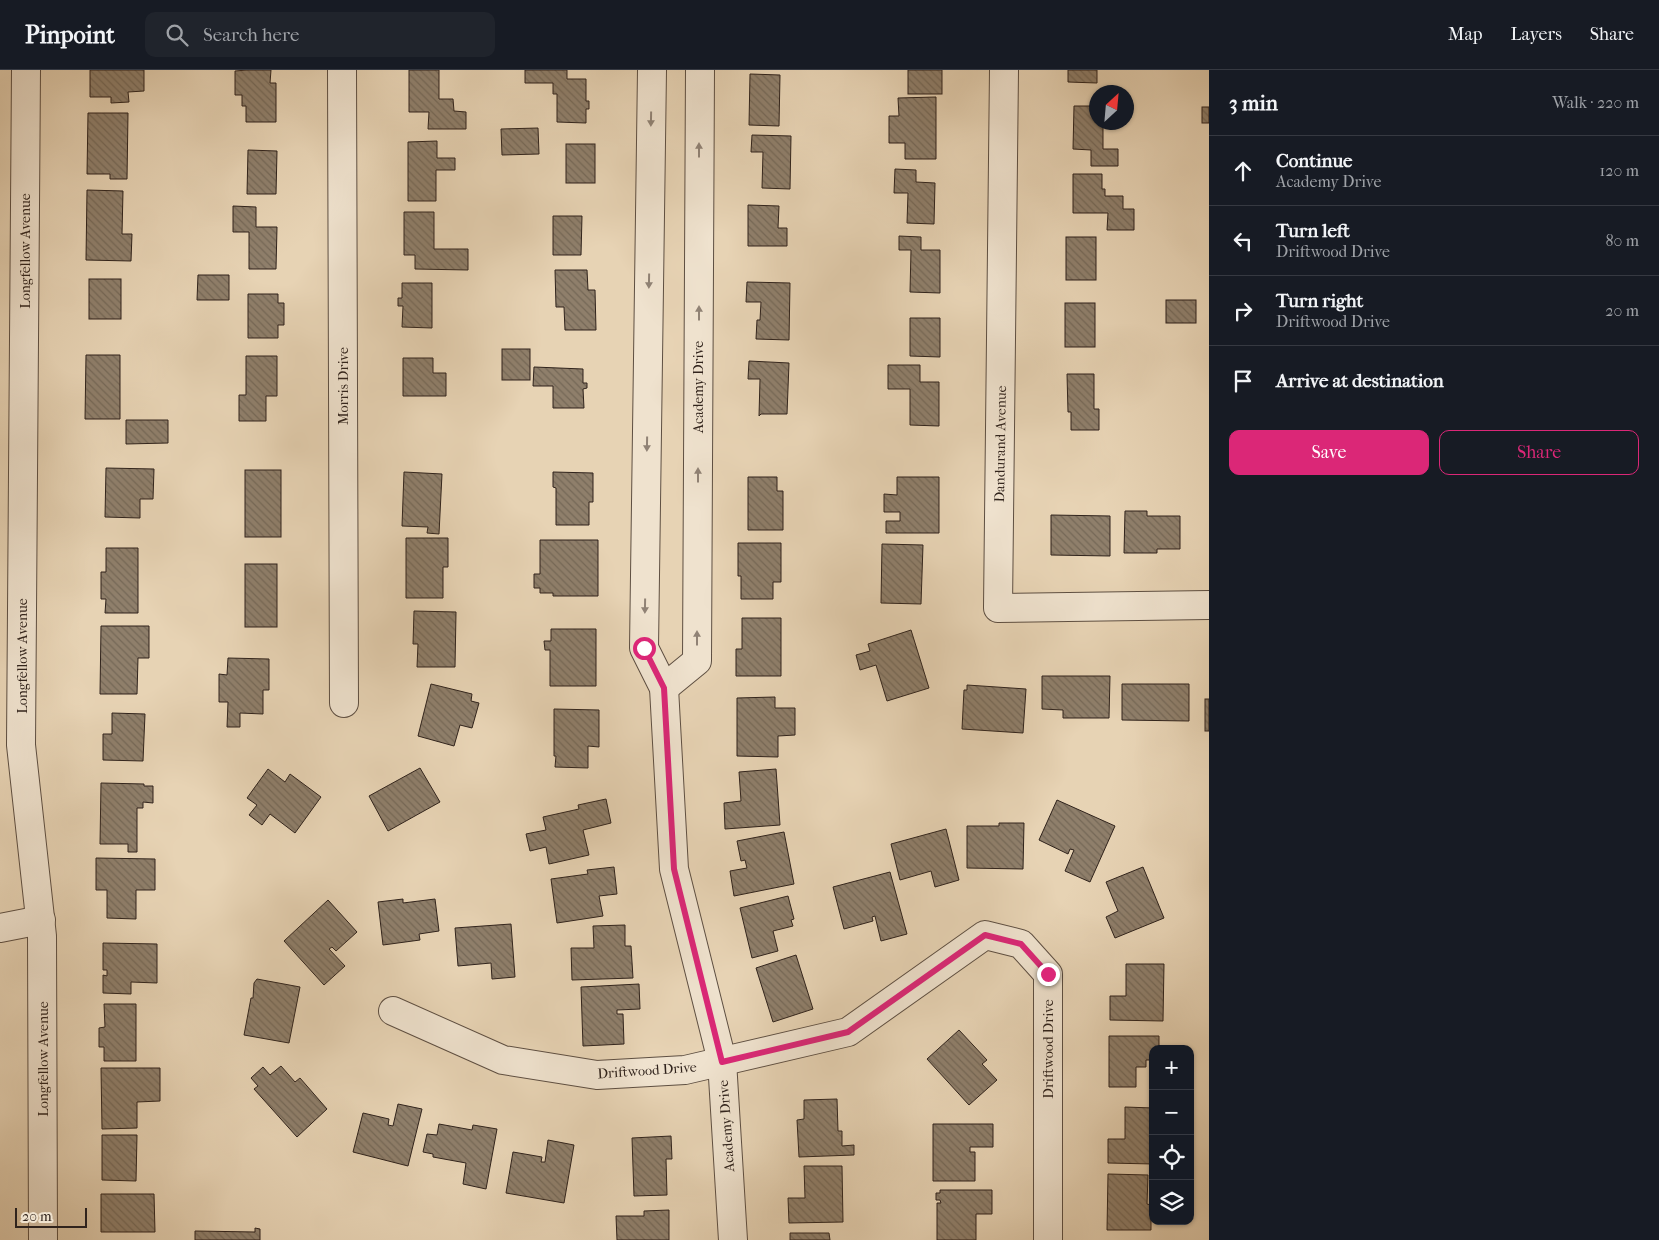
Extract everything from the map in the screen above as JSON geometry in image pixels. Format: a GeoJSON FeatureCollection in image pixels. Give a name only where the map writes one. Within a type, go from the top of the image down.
{"type":"FeatureCollection","features":[{"type":"Feature","properties":{"kind":"street","name":"Longfellow Avenue"},"geometry":{"type":"LineString","coordinates":[[26,70],[21,745],[41,920],[43,1240]]}},
{"type":"Feature","properties":{"kind":"street","name":"Morris Drive"},"geometry":{"type":"LineString","coordinates":[[342,70],[344,703]]}},
{"type":"Feature","properties":{"kind":"street","name":"Academy Drive"},"geometry":{"type":"LineString","coordinates":[[652,70],[644,648],[664,688],[674,869],[722,1062],[734,1240]]}},
{"type":"Feature","properties":{"kind":"street","name":"Academy Drive"},"geometry":{"type":"LineString","coordinates":[[664,688],[697,661],[700,70]]}},
{"type":"Feature","properties":{"kind":"street","name":"Dandurand Avenue"},"geometry":{"type":"LineString","coordinates":[[1004,70],[998,608],[1209,605]]}},
{"type":"Feature","properties":{"kind":"street"},"geometry":{"type":"LineString","coordinates":[[0,928],[41,920]]}},
{"type":"Feature","properties":{"kind":"street","name":"Driftwood Drive"},"geometry":{"type":"LineString","coordinates":[[393,1011],[503,1060],[597,1075],[685,1070],[848,1032],[985,935],[1021,944],[1048,974],[1048,1240]]}},
{"type":"Feature","properties":{"kind":"building"},"geometry":{"type":"Polygon","coordinates":[[[90,70],[144,70],[144,91],[128,92],[129,102],[111,103],[111,97],[90,97],[90,70]]]}},
{"type":"Feature","properties":{"kind":"building"},"geometry":{"type":"Polygon","coordinates":[[[271,70],[270,83],[276,83],[276,122],[246,122],[246,106],[242,106],[242,95],[235,95],[235,71],[271,70]]]}},
{"type":"Feature","properties":{"kind":"building"},"geometry":{"type":"Polygon","coordinates":[[[409,70],[439,70],[439,99],[453,99],[454,111],[466,112],[466,129],[428,129],[429,112],[409,112],[409,70]]]}},
{"type":"Feature","properties":{"kind":"building"},"geometry":{"type":"Polygon","coordinates":[[[525,70],[567,70],[567,79],[586,79],[586,101],[589,101],[589,109],[586,109],[586,123],[557,122],[557,94],[553,94],[553,83],[525,83],[525,70]]]}},
{"type":"Feature","properties":{"kind":"building"},"geometry":{"type":"Polygon","coordinates":[[[908,70],[942,70],[942,94],[908,94],[908,70]]]}},
{"type":"Feature","properties":{"kind":"building"},"geometry":{"type":"Polygon","coordinates":[[[1068,70],[1097,70],[1097,83],[1068,82],[1068,70]]]}},
{"type":"Feature","properties":{"kind":"building"},"geometry":{"type":"Polygon","coordinates":[[[750,74],[780,75],[779,126],[749,125],[750,74]]]}},
{"type":"Feature","properties":{"kind":"building"},"geometry":{"type":"Polygon","coordinates":[[[936,97],[936,159],[905,159],[905,143],[889,143],[889,116],[899,116],[898,98],[936,97]]]}},
{"type":"Feature","properties":{"kind":"building"},"geometry":{"type":"Polygon","coordinates":[[[1074,106],[1089,106],[1089,130],[1103,130],[1103,149],[1118,149],[1118,166],[1091,166],[1091,150],[1073,149],[1074,106]]]}},
{"type":"Feature","properties":{"kind":"building"},"geometry":{"type":"Polygon","coordinates":[[[1202,107],[1209,107],[1209,123],[1202,123],[1202,107]]]}},
{"type":"Feature","properties":{"kind":"building"},"geometry":{"type":"Polygon","coordinates":[[[88,113],[128,113],[127,179],[110,179],[110,174],[87,174],[88,113]]]}},
{"type":"Feature","properties":{"kind":"building"},"geometry":{"type":"Polygon","coordinates":[[[538,128],[539,154],[502,155],[501,129],[538,128]]]}},
{"type":"Feature","properties":{"kind":"building"},"geometry":{"type":"Polygon","coordinates":[[[752,135],[791,136],[790,189],[762,188],[763,152],[751,152],[752,135]]]}},
{"type":"Feature","properties":{"kind":"building"},"geometry":{"type":"Polygon","coordinates":[[[437,141],[437,158],[455,158],[455,170],[436,170],[436,201],[408,201],[408,142],[437,141]]]}},
{"type":"Feature","properties":{"kind":"building"},"geometry":{"type":"Polygon","coordinates":[[[566,144],[595,144],[595,183],[566,183],[566,144]]]}},
{"type":"Feature","properties":{"kind":"building"},"geometry":{"type":"Polygon","coordinates":[[[248,150],[277,151],[276,194],[247,194],[248,150]]]}},
{"type":"Feature","properties":{"kind":"building"},"geometry":{"type":"Polygon","coordinates":[[[895,169],[916,170],[916,182],[935,183],[934,224],[907,223],[908,193],[894,193],[895,169]]]}},
{"type":"Feature","properties":{"kind":"building"},"geometry":{"type":"Polygon","coordinates":[[[1073,174],[1102,174],[1102,189],[1105,189],[1105,196],[1123,196],[1123,209],[1134,209],[1134,230],[1107,230],[1108,213],[1073,213],[1073,174]]]}},
{"type":"Feature","properties":{"kind":"building"},"geometry":{"type":"Polygon","coordinates":[[[87,190],[123,191],[122,234],[132,234],[131,261],[86,260],[87,190]]]}},
{"type":"Feature","properties":{"kind":"building"},"geometry":{"type":"Polygon","coordinates":[[[748,205],[779,206],[778,228],[787,228],[787,246],[748,246],[748,205]]]}},
{"type":"Feature","properties":{"kind":"building"},"geometry":{"type":"Polygon","coordinates":[[[233,206],[256,207],[256,227],[277,227],[276,269],[249,269],[249,232],[233,232],[233,206]]]}},
{"type":"Feature","properties":{"kind":"building"},"geometry":{"type":"Polygon","coordinates":[[[404,212],[434,212],[434,249],[468,249],[468,270],[415,269],[415,255],[404,255],[404,212]]]}},
{"type":"Feature","properties":{"kind":"building"},"geometry":{"type":"Polygon","coordinates":[[[553,216],[582,216],[581,255],[553,255],[553,216]]]}},
{"type":"Feature","properties":{"kind":"building"},"geometry":{"type":"Polygon","coordinates":[[[899,236],[921,237],[921,250],[940,250],[940,293],[910,292],[911,250],[899,250],[899,236]]]}},
{"type":"Feature","properties":{"kind":"building"},"geometry":{"type":"Polygon","coordinates":[[[1066,237],[1096,237],[1096,280],[1066,280],[1066,237]]]}},
{"type":"Feature","properties":{"kind":"building"},"geometry":{"type":"Polygon","coordinates":[[[555,270],[587,270],[588,290],[595,290],[596,330],[565,330],[564,307],[556,307],[555,270]]]}},
{"type":"Feature","properties":{"kind":"building"},"geometry":{"type":"Polygon","coordinates":[[[198,275],[229,275],[229,300],[197,300],[198,275]]]}},
{"type":"Feature","properties":{"kind":"building"},"geometry":{"type":"Polygon","coordinates":[[[89,279],[121,279],[121,319],[89,319],[89,279]]]}},
{"type":"Feature","properties":{"kind":"building"},"geometry":{"type":"Polygon","coordinates":[[[747,282],[790,283],[789,340],[756,339],[757,320],[760,320],[761,302],[746,302],[747,282]]]}},
{"type":"Feature","properties":{"kind":"building"},"geometry":{"type":"Polygon","coordinates":[[[402,283],[432,283],[432,328],[402,327],[403,306],[398,306],[398,298],[402,298],[402,283]]]}},
{"type":"Feature","properties":{"kind":"building"},"geometry":{"type":"Polygon","coordinates":[[[248,294],[278,294],[278,303],[284,303],[284,325],[278,325],[278,338],[248,338],[248,294]]]}},
{"type":"Feature","properties":{"kind":"building"},"geometry":{"type":"Polygon","coordinates":[[[1166,300],[1196,300],[1196,323],[1166,323],[1166,300]]]}},
{"type":"Feature","properties":{"kind":"building"},"geometry":{"type":"Polygon","coordinates":[[[1065,303],[1095,303],[1095,347],[1065,347],[1065,303]]]}},
{"type":"Feature","properties":{"kind":"building"},"geometry":{"type":"Polygon","coordinates":[[[910,318],[940,318],[940,357],[910,356],[910,318]]]}},
{"type":"Feature","properties":{"kind":"building"},"geometry":{"type":"Polygon","coordinates":[[[502,349],[530,349],[530,380],[502,380],[502,349]]]}},
{"type":"Feature","properties":{"kind":"building"},"geometry":{"type":"Polygon","coordinates":[[[86,355],[120,355],[120,419],[85,419],[86,355]]]}},
{"type":"Feature","properties":{"kind":"building"},"geometry":{"type":"Polygon","coordinates":[[[246,356],[277,356],[277,396],[266,396],[266,421],[239,421],[239,395],[246,395],[246,356]]]}},
{"type":"Feature","properties":{"kind":"building"},"geometry":{"type":"Polygon","coordinates":[[[403,358],[433,358],[433,373],[446,373],[446,396],[403,396],[403,358]]]}},
{"type":"Feature","properties":{"kind":"building"},"geometry":{"type":"Polygon","coordinates":[[[749,361],[789,363],[787,414],[761,414],[759,416],[760,379],[748,379],[749,361]]]}},
{"type":"Feature","properties":{"kind":"building"},"geometry":{"type":"Polygon","coordinates":[[[888,365],[920,365],[920,382],[939,382],[939,426],[910,425],[910,389],[888,389],[888,365]]]}},
{"type":"Feature","properties":{"kind":"building"},"geometry":{"type":"Polygon","coordinates":[[[534,367],[583,369],[583,383],[587,383],[587,388],[583,389],[584,408],[553,408],[553,386],[533,386],[534,367]]]}},
{"type":"Feature","properties":{"kind":"building"},"geometry":{"type":"Polygon","coordinates":[[[1067,374],[1094,374],[1094,409],[1099,409],[1099,430],[1071,430],[1071,412],[1068,412],[1067,374]]]}},
{"type":"Feature","properties":{"kind":"building"},"geometry":{"type":"Polygon","coordinates":[[[126,420],[168,420],[168,443],[126,444],[126,420]]]}},
{"type":"Feature","properties":{"kind":"building"},"geometry":{"type":"Polygon","coordinates":[[[106,468],[154,469],[153,499],[140,499],[140,518],[105,517],[106,468]]]}},
{"type":"Feature","properties":{"kind":"building"},"geometry":{"type":"Polygon","coordinates":[[[245,470],[281,470],[281,537],[245,537],[245,470]]]}},
{"type":"Feature","properties":{"kind":"building"},"geometry":{"type":"Polygon","coordinates":[[[404,472],[442,474],[439,534],[427,533],[428,527],[402,526],[404,472]]]}},
{"type":"Feature","properties":{"kind":"building"},"geometry":{"type":"Polygon","coordinates":[[[553,472],[593,473],[593,502],[589,502],[589,525],[556,525],[556,488],[553,487],[553,472]]]}},
{"type":"Feature","properties":{"kind":"building"},"geometry":{"type":"Polygon","coordinates":[[[748,477],[777,477],[777,491],[783,491],[783,530],[748,530],[748,477]]]}},
{"type":"Feature","properties":{"kind":"building"},"geometry":{"type":"Polygon","coordinates":[[[897,477],[939,477],[939,533],[886,533],[886,521],[900,521],[900,512],[884,512],[884,494],[897,495],[897,477]]]}},
{"type":"Feature","properties":{"kind":"building"},"geometry":{"type":"Polygon","coordinates":[[[1125,511],[1147,511],[1147,516],[1180,516],[1180,549],[1157,549],[1157,553],[1124,553],[1125,511]]]}},
{"type":"Feature","properties":{"kind":"building"},"geometry":{"type":"Polygon","coordinates":[[[1051,515],[1110,516],[1110,556],[1051,555],[1051,515]]]}},
{"type":"Feature","properties":{"kind":"building"},"geometry":{"type":"Polygon","coordinates":[[[406,538],[448,538],[448,567],[443,567],[443,598],[406,598],[406,538]]]}},
{"type":"Feature","properties":{"kind":"building"},"geometry":{"type":"Polygon","coordinates":[[[540,540],[598,540],[598,596],[553,596],[553,593],[540,593],[540,588],[534,588],[534,574],[540,574],[540,540]]]}},
{"type":"Feature","properties":{"kind":"building"},"geometry":{"type":"Polygon","coordinates":[[[738,543],[781,543],[781,582],[773,582],[773,599],[741,599],[741,576],[738,576],[738,543]]]}},
{"type":"Feature","properties":{"kind":"building"},"geometry":{"type":"Polygon","coordinates":[[[882,544],[923,545],[921,604],[881,603],[882,544]]]}},
{"type":"Feature","properties":{"kind":"building"},"geometry":{"type":"Polygon","coordinates":[[[106,548],[138,548],[138,613],[105,613],[106,599],[101,599],[101,572],[106,572],[106,548]]]}},
{"type":"Feature","properties":{"kind":"building"},"geometry":{"type":"Polygon","coordinates":[[[245,564],[277,564],[277,627],[245,627],[245,564]]]}},
{"type":"Feature","properties":{"kind":"building"},"geometry":{"type":"Polygon","coordinates":[[[414,611],[456,612],[455,667],[417,667],[418,644],[413,644],[414,611]]]}},
{"type":"Feature","properties":{"kind":"building"},"geometry":{"type":"Polygon","coordinates":[[[742,618],[781,618],[781,676],[736,676],[736,649],[742,649],[742,618]]]}},
{"type":"Feature","properties":{"kind":"building"},"geometry":{"type":"Polygon","coordinates":[[[101,626],[149,626],[149,658],[138,658],[137,694],[100,694],[101,626]]]}},
{"type":"Feature","properties":{"kind":"building"},"geometry":{"type":"Polygon","coordinates":[[[551,629],[596,629],[596,686],[550,686],[550,650],[545,650],[544,641],[551,641],[551,629]]]}},
{"type":"Feature","properties":{"kind":"building"},"geometry":{"type":"Polygon","coordinates":[[[911,630],[929,688],[887,701],[876,665],[860,670],[856,655],[870,651],[868,644],[911,630]]]}},
{"type":"Feature","properties":{"kind":"building"},"geometry":{"type":"Polygon","coordinates":[[[228,658],[269,659],[269,690],[263,690],[263,714],[240,713],[240,727],[227,727],[228,702],[219,702],[219,674],[227,675],[228,658]]]}},
{"type":"Feature","properties":{"kind":"building"},"geometry":{"type":"Polygon","coordinates":[[[1042,676],[1110,676],[1109,718],[1063,718],[1063,710],[1042,709],[1042,676]]]}},
{"type":"Feature","properties":{"kind":"building"},"geometry":{"type":"Polygon","coordinates":[[[431,684],[472,694],[471,701],[479,703],[472,728],[460,725],[454,746],[418,736],[431,684]]]}},
{"type":"Feature","properties":{"kind":"building"},"geometry":{"type":"Polygon","coordinates":[[[1122,684],[1189,684],[1189,721],[1122,720],[1122,684]]]}},
{"type":"Feature","properties":{"kind":"building"},"geometry":{"type":"Polygon","coordinates":[[[967,685],[1026,689],[1023,733],[962,729],[964,690],[967,690],[967,685]]]}},
{"type":"Feature","properties":{"kind":"building"},"geometry":{"type":"Polygon","coordinates":[[[775,697],[775,708],[795,708],[795,735],[778,736],[778,757],[737,756],[737,698],[775,697]]]}},
{"type":"Feature","properties":{"kind":"building"},"geometry":{"type":"Polygon","coordinates":[[[1205,699],[1209,699],[1209,731],[1205,731],[1205,699]]]}},
{"type":"Feature","properties":{"kind":"building"},"geometry":{"type":"Polygon","coordinates":[[[554,709],[599,710],[599,747],[588,746],[588,768],[555,767],[554,709]]]}},
{"type":"Feature","properties":{"kind":"building"},"geometry":{"type":"Polygon","coordinates":[[[112,713],[145,714],[143,761],[103,760],[103,734],[112,734],[112,713]]]}},
{"type":"Feature","properties":{"kind":"building"},"geometry":{"type":"Polygon","coordinates":[[[420,768],[440,802],[388,831],[369,796],[420,768]]]}},
{"type":"Feature","properties":{"kind":"building"},"geometry":{"type":"Polygon","coordinates":[[[268,769],[285,782],[290,774],[321,797],[295,833],[270,814],[262,825],[249,815],[257,805],[247,798],[268,769]]]}},
{"type":"Feature","properties":{"kind":"building"},"geometry":{"type":"Polygon","coordinates":[[[776,769],[780,825],[725,829],[724,803],[741,801],[739,772],[776,769]]]}},
{"type":"Feature","properties":{"kind":"building"},"geometry":{"type":"Polygon","coordinates":[[[101,783],[153,786],[153,803],[143,802],[143,808],[137,808],[137,852],[128,852],[128,844],[100,844],[101,783]]]}},
{"type":"Feature","properties":{"kind":"building"},"geometry":{"type":"Polygon","coordinates":[[[606,799],[611,823],[583,830],[589,855],[549,864],[546,847],[530,851],[526,834],[546,830],[543,817],[579,809],[578,805],[606,799]]]}},
{"type":"Feature","properties":{"kind":"building"},"geometry":{"type":"Polygon","coordinates":[[[1057,800],[1115,826],[1090,882],[1065,871],[1074,850],[1070,849],[1068,854],[1039,840],[1057,800]]]}},
{"type":"Feature","properties":{"kind":"building"},"geometry":{"type":"Polygon","coordinates":[[[999,823],[1024,823],[1023,869],[967,868],[967,826],[999,826],[999,823]]]}},
{"type":"Feature","properties":{"kind":"building"},"geometry":{"type":"Polygon","coordinates":[[[946,829],[959,880],[935,887],[931,871],[900,880],[891,844],[946,829]]]}},
{"type":"Feature","properties":{"kind":"building"},"geometry":{"type":"Polygon","coordinates":[[[784,832],[794,884],[734,896],[730,871],[747,868],[745,860],[741,861],[737,841],[784,832]]]}},
{"type":"Feature","properties":{"kind":"building"},"geometry":{"type":"Polygon","coordinates":[[[96,858],[155,859],[155,890],[136,890],[136,919],[107,918],[107,890],[96,890],[96,858]]]}},
{"type":"Feature","properties":{"kind":"building"},"geometry":{"type":"Polygon","coordinates":[[[614,867],[617,894],[599,896],[603,916],[557,923],[551,879],[588,874],[587,870],[614,867]]]}},
{"type":"Feature","properties":{"kind":"building"},"geometry":{"type":"Polygon","coordinates":[[[1143,867],[1164,918],[1115,938],[1106,917],[1118,911],[1106,882],[1143,867]]]}},
{"type":"Feature","properties":{"kind":"building"},"geometry":{"type":"Polygon","coordinates":[[[890,872],[907,934],[881,941],[875,916],[872,917],[873,921],[844,929],[833,887],[890,872]]]}},
{"type":"Feature","properties":{"kind":"building"},"geometry":{"type":"Polygon","coordinates":[[[788,896],[794,919],[791,920],[793,926],[773,931],[778,951],[752,958],[740,908],[788,896]]]}},
{"type":"Feature","properties":{"kind":"building"},"geometry":{"type":"Polygon","coordinates":[[[403,899],[403,903],[435,899],[439,931],[419,934],[420,940],[383,945],[378,902],[403,899]]]}},
{"type":"Feature","properties":{"kind":"building"},"geometry":{"type":"Polygon","coordinates":[[[328,900],[357,932],[336,951],[332,947],[329,949],[345,966],[324,985],[284,941],[328,900]]]}},
{"type":"Feature","properties":{"kind":"building"},"geometry":{"type":"Polygon","coordinates":[[[511,924],[515,977],[492,979],[491,963],[458,966],[455,928],[511,924]]]}},
{"type":"Feature","properties":{"kind":"building"},"geometry":{"type":"Polygon","coordinates":[[[625,925],[625,946],[631,946],[633,978],[572,980],[571,948],[594,948],[593,926],[625,925]]]}},
{"type":"Feature","properties":{"kind":"building"},"geometry":{"type":"Polygon","coordinates":[[[103,943],[157,944],[157,983],[131,982],[131,994],[103,993],[103,975],[107,976],[107,970],[103,970],[103,943]]]}},
{"type":"Feature","properties":{"kind":"building"},"geometry":{"type":"Polygon","coordinates":[[[796,955],[813,1009],[773,1022],[756,968],[796,955]]]}},
{"type":"Feature","properties":{"kind":"building"},"geometry":{"type":"Polygon","coordinates":[[[1126,964],[1164,964],[1163,1021],[1110,1020],[1110,996],[1126,996],[1126,964]]]}},
{"type":"Feature","properties":{"kind":"building"},"geometry":{"type":"Polygon","coordinates":[[[257,979],[300,987],[289,1043],[244,1035],[251,998],[253,998],[254,983],[257,979]]]}},
{"type":"Feature","properties":{"kind":"building"},"geometry":{"type":"Polygon","coordinates":[[[639,984],[640,1009],[617,1010],[617,1014],[623,1014],[624,1044],[583,1046],[581,987],[639,984]]]}},
{"type":"Feature","properties":{"kind":"building"},"geometry":{"type":"Polygon","coordinates":[[[104,1004],[136,1004],[136,1061],[104,1061],[104,1047],[99,1047],[99,1028],[105,1027],[104,1004]]]}},
{"type":"Feature","properties":{"kind":"building"},"geometry":{"type":"Polygon","coordinates":[[[959,1030],[987,1060],[982,1064],[997,1080],[969,1105],[927,1059],[959,1030]]]}},
{"type":"Feature","properties":{"kind":"building"},"geometry":{"type":"Polygon","coordinates":[[[1109,1036],[1159,1036],[1159,1045],[1149,1045],[1149,1060],[1146,1060],[1146,1067],[1136,1067],[1136,1087],[1109,1087],[1109,1036]]]}},
{"type":"Feature","properties":{"kind":"building"},"geometry":{"type":"Polygon","coordinates":[[[281,1066],[295,1082],[300,1078],[327,1109],[297,1137],[254,1089],[258,1086],[251,1078],[263,1067],[270,1075],[281,1066]]]}},
{"type":"Feature","properties":{"kind":"building"},"geometry":{"type":"Polygon","coordinates":[[[101,1068],[160,1068],[160,1101],[137,1102],[137,1128],[102,1129],[101,1068]]]}},
{"type":"Feature","properties":{"kind":"building"},"geometry":{"type":"Polygon","coordinates":[[[837,1099],[838,1131],[842,1131],[842,1146],[854,1145],[854,1155],[799,1157],[797,1120],[804,1119],[804,1100],[837,1099]]]}},
{"type":"Feature","properties":{"kind":"building"},"geometry":{"type":"Polygon","coordinates":[[[398,1104],[422,1109],[408,1166],[353,1152],[363,1113],[389,1119],[388,1125],[393,1126],[398,1104]]]}},
{"type":"Feature","properties":{"kind":"building"},"geometry":{"type":"Polygon","coordinates":[[[1125,1107],[1149,1108],[1149,1164],[1108,1163],[1108,1139],[1125,1139],[1125,1107]]]}},
{"type":"Feature","properties":{"kind":"building"},"geometry":{"type":"Polygon","coordinates":[[[439,1124],[472,1130],[473,1125],[497,1129],[486,1189],[463,1184],[466,1163],[433,1157],[433,1154],[423,1152],[427,1134],[437,1135],[439,1124]]]}},
{"type":"Feature","properties":{"kind":"building"},"geometry":{"type":"Polygon","coordinates":[[[933,1124],[993,1124],[993,1147],[970,1147],[970,1152],[975,1152],[975,1181],[933,1181],[933,1124]]]}},
{"type":"Feature","properties":{"kind":"building"},"geometry":{"type":"Polygon","coordinates":[[[102,1135],[137,1135],[136,1181],[102,1180],[102,1135]]]}},
{"type":"Feature","properties":{"kind":"building"},"geometry":{"type":"Polygon","coordinates":[[[671,1136],[672,1159],[666,1159],[667,1195],[634,1196],[632,1138],[671,1136]]]}},
{"type":"Feature","properties":{"kind":"building"},"geometry":{"type":"Polygon","coordinates":[[[548,1140],[574,1145],[564,1203],[506,1193],[513,1152],[542,1157],[541,1162],[545,1162],[548,1140]]]}},
{"type":"Feature","properties":{"kind":"building"},"geometry":{"type":"Polygon","coordinates":[[[804,1166],[842,1166],[843,1222],[789,1223],[788,1198],[805,1198],[804,1166]]]}},
{"type":"Feature","properties":{"kind":"building"},"geometry":{"type":"Polygon","coordinates":[[[1108,1174],[1148,1175],[1147,1204],[1149,1204],[1149,1225],[1151,1225],[1151,1230],[1107,1230],[1108,1174]]]}},
{"type":"Feature","properties":{"kind":"building"},"geometry":{"type":"Polygon","coordinates":[[[940,1190],[992,1190],[992,1214],[976,1214],[976,1240],[937,1240],[937,1203],[941,1203],[940,1200],[936,1200],[936,1193],[940,1193],[940,1190]]]}},
{"type":"Feature","properties":{"kind":"building"},"geometry":{"type":"Polygon","coordinates":[[[101,1194],[154,1194],[155,1232],[101,1232],[101,1194]]]}},
{"type":"Feature","properties":{"kind":"building"},"geometry":{"type":"Polygon","coordinates":[[[669,1210],[669,1240],[617,1240],[616,1216],[644,1216],[644,1211],[669,1210]]]}},
{"type":"Feature","properties":{"kind":"building"},"geometry":{"type":"Polygon","coordinates":[[[255,1228],[260,1229],[260,1240],[195,1240],[195,1231],[255,1232],[255,1228]]]}},
{"type":"Feature","properties":{"kind":"building"},"geometry":{"type":"Polygon","coordinates":[[[790,1233],[829,1233],[830,1240],[790,1240],[790,1233]]]}},
{"type":"Feature","properties":{"kind":"route"},"geometry":{"type":"LineString","coordinates":[[644,648],[664,688],[674,869],[722,1062],[848,1032],[985,935],[1021,944],[1048,974]]}}]}
